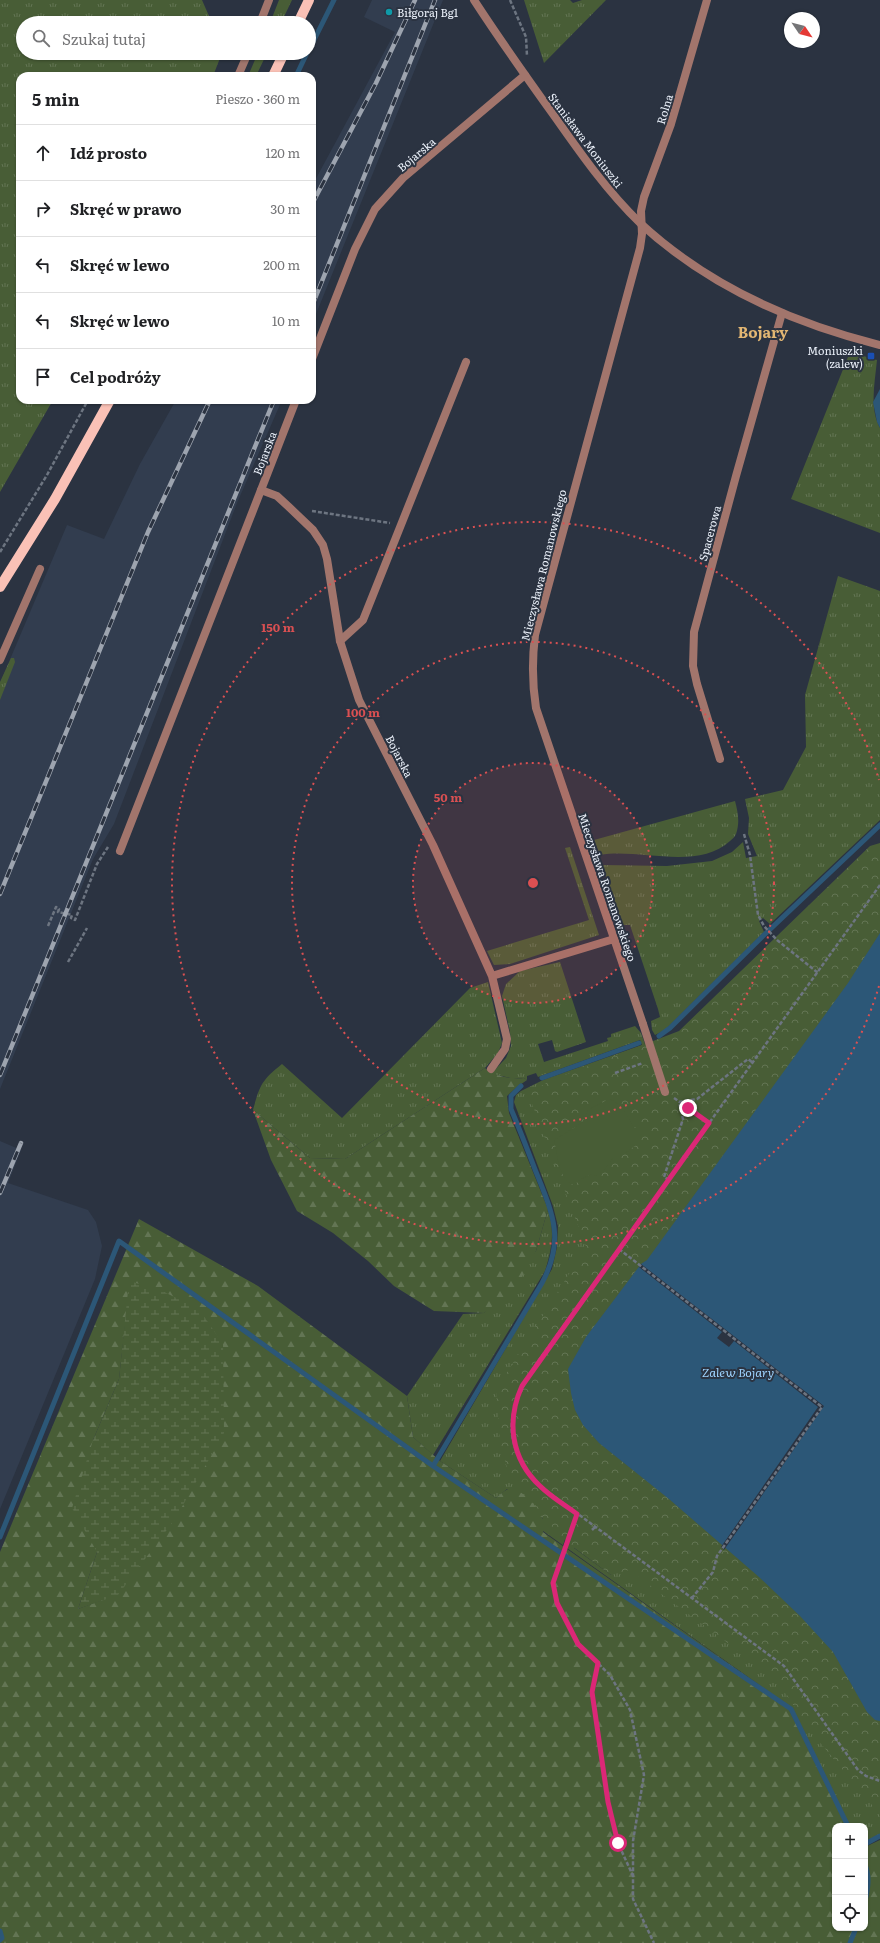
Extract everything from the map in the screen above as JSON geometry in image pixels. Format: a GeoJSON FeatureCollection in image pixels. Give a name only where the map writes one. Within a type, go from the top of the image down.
{"type":"FeatureCollection","features":[{"type":"Feature","properties":{"kind":"main road"},"geometry":{"type":"LineString","coordinates":[[301,16],[309,0]]}},
{"type":"Feature","properties":{"kind":"main road"},"geometry":{"type":"LineString","coordinates":[[275,72],[281,60]]}},
{"type":"Feature","properties":{"kind":"main road"},"geometry":{"type":"LineString","coordinates":[[0,587],[55,499],[108,404]]}},
{"type":"Feature","properties":{"kind":"street"},"geometry":{"type":"LineString","coordinates":[[263,16],[269,0]]}},
{"type":"Feature","properties":{"kind":"street","name":"Stanisława Moniuszki"},"geometry":{"type":"LineString","coordinates":[[474,0],[525,75],[598,176],[641,224],[706,274],[757,302],[782,313],[880,345]]}},
{"type":"Feature","properties":{"kind":"street","name":"Rolna"},"geometry":{"type":"LineString","coordinates":[[641,224],[641,211],[644,197],[671,124],[707,0]]}},
{"type":"Feature","properties":{"kind":"street"},"geometry":{"type":"LineString","coordinates":[[240,72],[245,60]]}},
{"type":"Feature","properties":{"kind":"street","name":"Bojarska"},"geometry":{"type":"LineString","coordinates":[[316,349],[355,249],[375,209],[403,178],[525,75]]}},
{"type":"Feature","properties":{"kind":"street","name":"Mieczysława Romanowskiego"},"geometry":{"type":"LineString","coordinates":[[641,224],[642,234],[640,248],[630,290],[535,635],[532,662],[533,690],[536,708],[666,1092]]}},
{"type":"Feature","properties":{"kind":"street","name":"Spacerowa"},"geometry":{"type":"LineString","coordinates":[[720,759],[694,672],[694,632],[782,313]]}},
{"type":"Feature","properties":{"kind":"street"},"geometry":{"type":"LineString","coordinates":[[340,641],[363,620],[466,362]]}},
{"type":"Feature","properties":{"kind":"street","name":"Bojarska"},"geometry":{"type":"LineString","coordinates":[[294,404],[261,490],[277,496],[313,530],[323,545],[327,559],[340,641],[360,700],[433,845],[492,976],[507,1039],[505,1049],[491,1069]]}},
{"type":"Feature","properties":{"kind":"street"},"geometry":{"type":"LineString","coordinates":[[120,851],[261,490]]}},
{"type":"Feature","properties":{"kind":"street"},"geometry":{"type":"LineString","coordinates":[[0,660],[40,569]]}},
{"type":"Feature","properties":{"kind":"street"},"geometry":{"type":"LineString","coordinates":[[492,976],[614,939]]}},
{"type":"Feature","properties":{"kind":"path"},"geometry":{"type":"LineString","coordinates":[[510,0],[526,37],[527,52],[525,75]]}},
{"type":"Feature","properties":{"kind":"path"},"geometry":{"type":"LineString","coordinates":[[0,552],[47,475],[86,404]]}},
{"type":"Feature","properties":{"kind":"path"},"geometry":{"type":"LineString","coordinates":[[290,508],[402,524]]}},
{"type":"Feature","properties":{"kind":"path"},"geometry":{"type":"LineString","coordinates":[[744,834],[750,855],[758,915],[764,926],[777,940],[818,973]]}},
{"type":"Feature","properties":{"kind":"path"},"geometry":{"type":"LineString","coordinates":[[48,926],[56,907],[59,909],[58,912],[72,915],[71,918],[75,920],[100,859],[108,847],[120,851]]}},
{"type":"Feature","properties":{"kind":"path"},"geometry":{"type":"LineString","coordinates":[[880,885],[618,1249],[522,1386],[515,1404],[513,1416],[513,1439],[522,1464],[540,1486],[784,1666],[858,1770],[866,1776],[880,1781]]}},
{"type":"Feature","properties":{"kind":"path"},"geometry":{"type":"LineString","coordinates":[[68,962],[87,928]]}},
{"type":"Feature","properties":{"kind":"path"},"geometry":{"type":"LineString","coordinates":[[615,1073],[655,1058]]}},
{"type":"Feature","properties":{"kind":"path"},"geometry":{"type":"LineString","coordinates":[[679,1102],[697,1099],[748,1059],[753,1063]]}},
{"type":"Feature","properties":{"kind":"path"},"geometry":{"type":"LineString","coordinates":[[679,1102],[709,1123]]}},
{"type":"Feature","properties":{"kind":"path"},"geometry":{"type":"LineString","coordinates":[[669,1180],[664,1177],[683,1119],[679,1102]]}},
{"type":"Feature","properties":{"kind":"path"},"geometry":{"type":"LineString","coordinates":[[618,1249],[822,1407],[717,1556],[713,1572],[692,1598]]}},
{"type":"Feature","properties":{"kind":"path"},"geometry":{"type":"LineString","coordinates":[[577,1514],[553,1583],[557,1603],[578,1644],[610,1675],[630,1710],[644,1775],[633,1841],[633,1900],[654,1943]]}},
{"type":"Feature","properties":{"kind":"path"},"geometry":{"type":"LineString","coordinates":[[592,1530],[595,1527]]}},
{"type":"Feature","properties":{"kind":"path"},"geometry":{"type":"LineString","coordinates":[[635,1556],[638,1553]]}},
{"type":"Feature","properties":{"kind":"path"},"geometry":{"type":"LineString","coordinates":[[598,1663],[592,1692],[608,1802],[618,1843],[633,1877]]}},
{"type":"Feature","properties":{"kind":"shaded area"},"geometry":{"type":"Polygon","coordinates":[[[372,0],[443,0],[316,314],[316,179],[395,32],[364,17],[372,0]]]}},
{"type":"Feature","properties":{"kind":"shaded area"},"geometry":{"type":"Polygon","coordinates":[[[174,404],[280,404],[237,503],[114,824],[93,859],[0,1089],[0,683],[67,525],[104,539],[140,464],[174,404]]]}},
{"type":"Feature","properties":{"kind":"shaded area"},"geometry":{"type":"Polygon","coordinates":[[[0,1141],[21,1150],[8,1183],[88,1210],[96,1222],[102,1246],[95,1279],[0,1509],[0,1141]]]}},
{"type":"Feature","properties":{"kind":"green space"},"geometry":{"type":"Polygon","coordinates":[[[0,0],[202,0],[209,16],[16,16],[16,60],[219,60],[215,72],[16,72],[16,404],[51,404],[0,492],[0,0]]]}},
{"type":"Feature","properties":{"kind":"green space"},"geometry":{"type":"Polygon","coordinates":[[[279,0],[292,0],[284,16],[273,16],[279,0]]]}},
{"type":"Feature","properties":{"kind":"green space"},"geometry":{"type":"Polygon","coordinates":[[[524,0],[570,0],[573,3],[582,0],[606,0],[544,63],[524,0]]]}},
{"type":"Feature","properties":{"kind":"green space"},"geometry":{"type":"Polygon","coordinates":[[[255,60],[264,60],[258,72],[250,72],[255,60]]]}},
{"type":"Feature","properties":{"kind":"green space"},"geometry":{"type":"Polygon","coordinates":[[[850,352],[877,360],[874,403],[880,428],[880,533],[791,499],[850,352]]]}},
{"type":"Feature","properties":{"kind":"green space"},"geometry":{"type":"Polygon","coordinates":[[[838,576],[880,591],[880,820],[770,924],[763,918],[759,921],[764,932],[665,1030],[655,1035],[652,1030],[651,1021],[660,1017],[658,1009],[630,925],[622,925],[602,865],[667,866],[712,861],[732,852],[743,842],[746,858],[757,856],[748,834],[749,818],[745,799],[783,790],[806,747],[805,695],[838,576]]]}},
{"type":"Feature","properties":{"kind":"green space"},"geometry":{"type":"Polygon","coordinates":[[[11,658],[14,658],[15,662],[0,700],[0,682],[11,658]]]}},
{"type":"Feature","properties":{"kind":"green space"},"geometry":{"type":"Polygon","coordinates":[[[735,801],[738,813],[738,822],[735,836],[717,850],[702,855],[668,857],[632,854],[600,855],[594,840],[735,801]]]}},
{"type":"Feature","properties":{"kind":"green space"},"geometry":{"type":"Polygon","coordinates":[[[880,843],[880,1812],[878,1812],[812,1733],[775,1678],[629,1570],[611,1575],[573,1547],[543,1518],[536,1506],[509,1475],[500,1443],[496,1390],[586,1247],[528,1093],[552,1080],[679,1031],[870,846],[880,843]]]}},
{"type":"Feature","properties":{"kind":"green space"},"geometry":{"type":"Polygon","coordinates":[[[570,847],[599,935],[510,964],[494,965],[487,951],[589,920],[565,848],[570,847]]]}},
{"type":"Feature","properties":{"kind":"green space"},"geometry":{"type":"Polygon","coordinates":[[[560,962],[586,1042],[557,1052],[555,1051],[552,1040],[538,1044],[544,1062],[608,1041],[607,1038],[611,1037],[611,1034],[635,1026],[641,1033],[645,1044],[611,1083],[574,1514],[563,1545],[567,1546],[577,1523],[574,1548],[611,1575],[627,1554],[779,1665],[880,1784],[880,1837],[868,1845],[868,1823],[846,1823],[786,1704],[543,1531],[543,1518],[507,1489],[496,1498],[440,1461],[552,1269],[557,1247],[558,1226],[553,1206],[514,1102],[516,1095],[543,1080],[642,1045],[640,1040],[538,1077],[536,1073],[527,1076],[527,1080],[524,1078],[511,1078],[491,1074],[506,1058],[511,1046],[510,1032],[502,996],[506,984],[520,971],[560,962]]]}},
{"type":"Feature","properties":{"kind":"green space"},"geometry":{"type":"Polygon","coordinates":[[[488,982],[502,1043],[498,1053],[485,1068],[345,1159],[310,1158],[253,1110],[265,1079],[282,1064],[342,1118],[470,988],[488,982]]]}},
{"type":"Feature","properties":{"kind":"green space"},"geometry":{"type":"Polygon","coordinates":[[[485,1068],[493,1074],[509,1078],[524,1078],[527,1080],[507,1096],[509,1113],[548,1209],[536,1251],[517,1286],[484,1313],[434,1311],[394,1286],[368,1261],[333,1233],[297,1211],[271,1160],[253,1110],[310,1158],[345,1159],[485,1068]]]}},
{"type":"Feature","properties":{"kind":"green space"},"geometry":{"type":"Polygon","coordinates":[[[609,1099],[621,1107],[634,1128],[640,1128],[640,1142],[619,1158],[613,1158],[605,1169],[596,1176],[592,1174],[581,1179],[574,1185],[565,1178],[562,1173],[554,1140],[582,1123],[588,1110],[609,1099]]]}},
{"type":"Feature","properties":{"kind":"green space"},"geometry":{"type":"Polygon","coordinates":[[[548,1209],[552,1240],[545,1271],[433,1455],[413,1437],[407,1396],[463,1314],[484,1313],[536,1251],[548,1209]]]}},
{"type":"Feature","properties":{"kind":"green space"},"geometry":{"type":"Polygon","coordinates":[[[139,1219],[258,1286],[407,1396],[413,1437],[440,1461],[496,1498],[504,1491],[509,1489],[519,1491],[534,1504],[541,1515],[543,1521],[543,1532],[786,1704],[846,1823],[832,1823],[832,1931],[868,1931],[868,1846],[880,1840],[880,1943],[0,1943],[0,1552],[139,1219]],[[130,1281],[119,1379],[93,1440],[97,1552],[78,1609],[118,1594],[130,1281]]]}},
{"type":"Feature","properties":{"kind":"green space"},"geometry":{"type":"Polygon","coordinates":[[[129,1281],[160,1290],[199,1309],[223,1344],[224,1433],[175,1519],[118,1595],[78,1609],[97,1552],[72,1508],[93,1440],[119,1379],[129,1281]]]}},
{"type":"Feature","properties":{"kind":"water"},"geometry":{"type":"Polygon","coordinates":[[[880,389],[880,428],[877,422],[873,402],[880,389]]]}},
{"type":"Feature","properties":{"kind":"water","name":"Zalew Bojary"},"geometry":{"type":"Polygon","coordinates":[[[880,933],[880,1721],[875,1720],[867,1712],[833,1652],[800,1616],[759,1577],[669,1499],[599,1443],[583,1425],[575,1410],[568,1369],[586,1337],[641,1264],[647,1260],[848,983],[880,933]]]}},
{"type":"Feature","properties":{"kind":"pier"},"geometry":{"type":"Polygon","coordinates":[[[641,1264],[824,1406],[724,1550],[721,1547],[818,1407],[734,1341],[729,1347],[717,1338],[722,1332],[639,1267],[641,1264]]]}},
{"type":"Feature","properties":{"kind":"waterway"},"geometry":{"type":"LineString","coordinates":[[316,36],[334,0]]}},
{"type":"Feature","properties":{"kind":"waterway"},"geometry":{"type":"LineString","coordinates":[[298,72],[304,60]]}},
{"type":"Feature","properties":{"kind":"waterway"},"geometry":{"type":"LineString","coordinates":[[659,1036],[670,1028],[763,936],[880,825]]}},
{"type":"Feature","properties":{"kind":"waterway"},"geometry":{"type":"LineString","coordinates":[[542,1078],[639,1043]]}},
{"type":"Feature","properties":{"kind":"waterway"},"geometry":{"type":"LineString","coordinates":[[433,1466],[542,1283],[549,1268],[553,1253],[555,1240],[551,1214],[542,1187],[511,1109],[511,1096],[521,1086]]}},
{"type":"Feature","properties":{"kind":"waterway"},"geometry":{"type":"LineString","coordinates":[[0,1537],[119,1241],[433,1466],[791,1709],[847,1823]]}},
{"type":"Feature","properties":{"kind":"waterway"},"geometry":{"type":"LineString","coordinates":[[868,1842],[880,1836]]}},
{"type":"Feature","properties":{"kind":"waterway"},"geometry":{"type":"LineString","coordinates":[[0,1931],[2,1938],[0,1940]]}},
{"type":"Feature","properties":{"kind":"waterway"},"geometry":{"type":"LineString","coordinates":[[850,1943],[855,1931]]}},
{"type":"Feature","properties":{"kind":"railway"},"geometry":{"type":"LineString","coordinates":[[316,196],[376,83],[415,0]]}},
{"type":"Feature","properties":{"kind":"railway"},"geometry":{"type":"LineString","coordinates":[[316,296],[435,0]]}},
{"type":"Feature","properties":{"kind":"railway"},"geometry":{"type":"LineString","coordinates":[[0,894],[148,532],[208,404]]}},
{"type":"Feature","properties":{"kind":"railway"},"geometry":{"type":"LineString","coordinates":[[0,1075],[272,404]]}},
{"type":"Feature","properties":{"kind":"railway"},"geometry":{"type":"LineString","coordinates":[[0,1193],[21,1143]]}},
{"type":"Feature","properties":{"kind":"place","name":"Biłgoraj Bg1"},"geometry":{"type":"Point","coordinates":[389,12]}},
{"type":"Feature","properties":{"kind":"place","name":"Moniuszki (zalew)"},"geometry":{"type":"Point","coordinates":[871,356]}},
{"type":"Feature","properties":{"kind":"district","name":"Bojary"},"geometry":{"type":"Point","coordinates":[763,331]}},
{"type":"Feature","properties":{"kind":"route"},"geometry":{"type":"LineString","coordinates":[[618,1843],[608,1802],[592,1692],[598,1663],[578,1644],[557,1603],[553,1583],[577,1514],[540,1486],[522,1464],[513,1439],[513,1416],[515,1404],[522,1386],[539,1360],[709,1123],[688,1108]]}}]}
